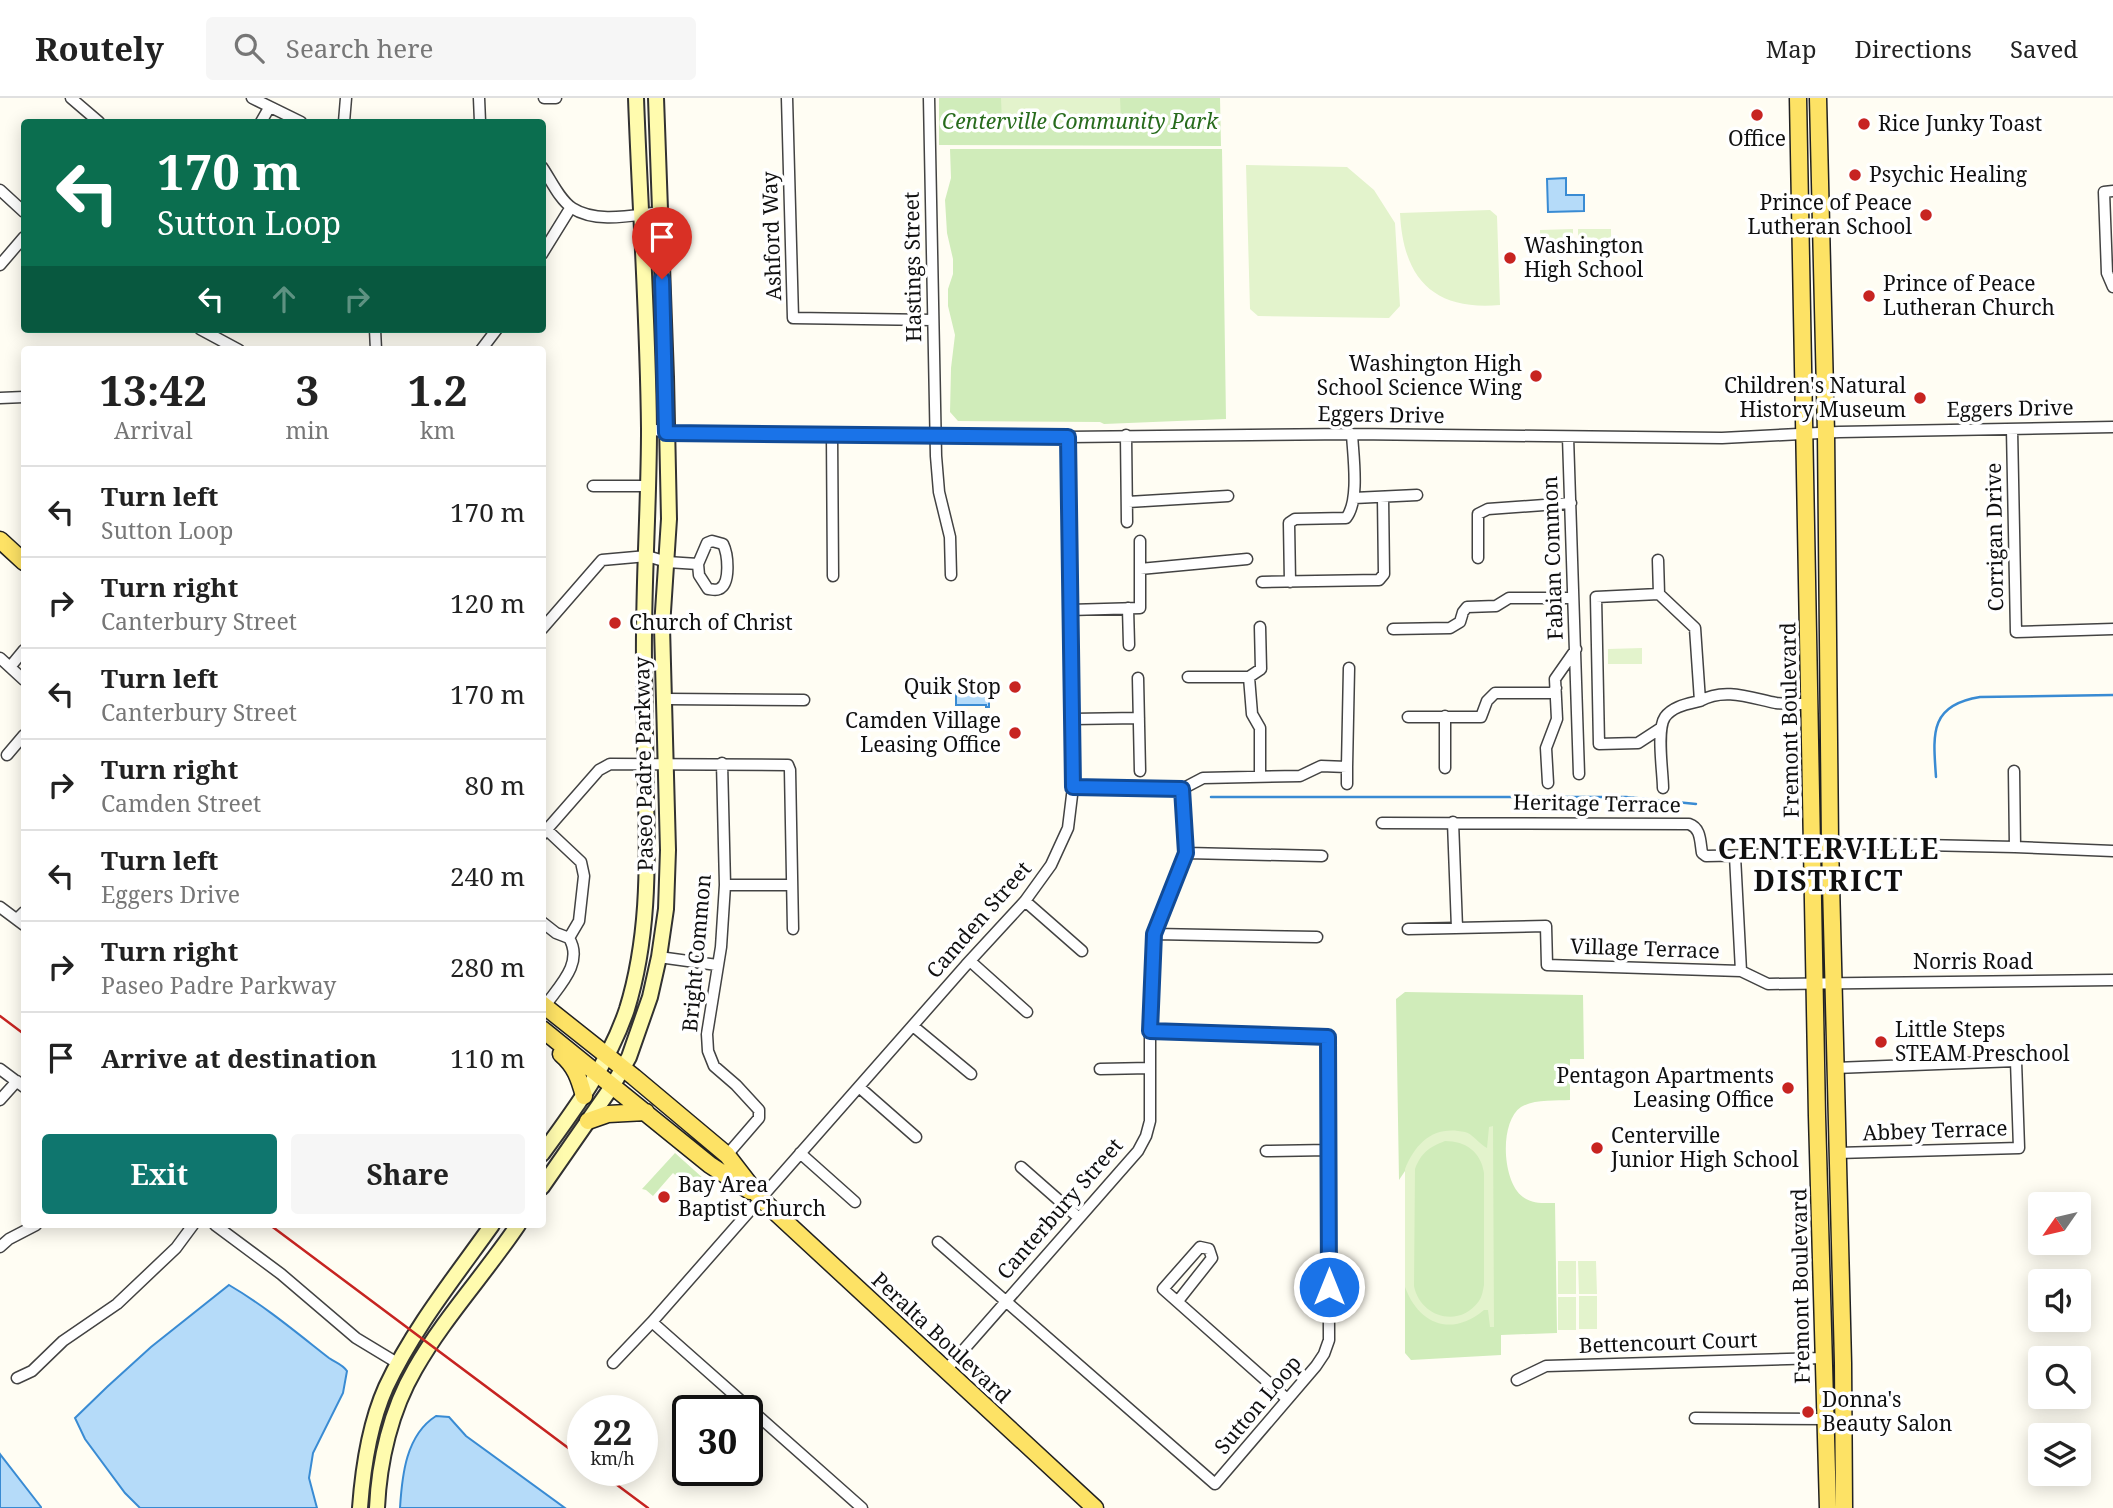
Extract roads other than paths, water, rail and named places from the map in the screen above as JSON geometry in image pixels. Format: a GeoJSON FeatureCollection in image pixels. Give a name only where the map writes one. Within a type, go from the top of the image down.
{"type":"FeatureCollection","features":[{"type":"Feature","properties":{"kind":"main road","name":"Paseo Padre Parkway"},"geometry":{"type":"LineString","coordinates":[[546,1148],[608,1056],[634,982],[645,918],[648,866],[644,603],[649,428],[636,98]]}},
{"type":"Feature","properties":{"kind":"main road","name":"Paseo Padre Parkway"},"geometry":{"type":"LineString","coordinates":[[546,1181],[623,1068],[644,1016],[665,920],[668,880],[666,699],[662,627],[669,519],[656,98]]}},
{"type":"Feature","properties":{"kind":"main road","name":"Fremont Boulevard"},"geometry":{"type":"LineString","coordinates":[[1798,98],[1828,1508]]}},
{"type":"Feature","properties":{"kind":"main road","name":"Fremont Boulevard"},"geometry":{"type":"LineString","coordinates":[[1818,98],[1844,1508]]}},
{"type":"Feature","properties":{"kind":"main road"},"geometry":{"type":"LineString","coordinates":[[1800,203],[1820,201]]}},
{"type":"Feature","properties":{"kind":"main road"},"geometry":{"type":"LineString","coordinates":[[0,540],[21,559]]}},
{"type":"Feature","properties":{"kind":"main road","name":"Peralta Boulevard"},"geometry":{"type":"LineString","coordinates":[[546,1007],[727,1155],[760,1198],[1095,1508]]}},
{"type":"Feature","properties":{"kind":"main road","name":"Peralta Boulevard"},"geometry":{"type":"LineString","coordinates":[[546,1032],[710,1165],[760,1198]]}},
{"type":"Feature","properties":{"kind":"main road"},"geometry":{"type":"LineString","coordinates":[[546,1042],[572,1063],[579,1077],[583,1096]]}},
{"type":"Feature","properties":{"kind":"main road"},"geometry":{"type":"LineString","coordinates":[[587,1121],[608,1114],[646,1112]]}},
{"type":"Feature","properties":{"kind":"main road"},"geometry":{"type":"LineString","coordinates":[[360,1508],[366,1453],[386,1388],[425,1320],[490,1228]]}},
{"type":"Feature","properties":{"kind":"main road"},"geometry":{"type":"LineString","coordinates":[[377,1508],[386,1444],[395,1413],[414,1370],[516,1228]]}},
{"type":"Feature","properties":{"kind":"street"},"geometry":{"type":"LineString","coordinates":[[71,98],[96,119]]}},
{"type":"Feature","properties":{"kind":"street"},"geometry":{"type":"LineString","coordinates":[[252,98],[294,119]]}},
{"type":"Feature","properties":{"kind":"street"},"geometry":{"type":"LineString","coordinates":[[344,119],[346,98]]}},
{"type":"Feature","properties":{"kind":"street"},"geometry":{"type":"LineString","coordinates":[[479,98],[480,119]]}},
{"type":"Feature","properties":{"kind":"street"},"geometry":{"type":"LineString","coordinates":[[544,98],[556,98]]}},
{"type":"Feature","properties":{"kind":"street","name":"Ashford Way"},"geometry":{"type":"LineString","coordinates":[[787,98],[793,318],[933,320]]}},
{"type":"Feature","properties":{"kind":"street","name":"Hastings Street"},"geometry":{"type":"LineString","coordinates":[[929,98],[936,435],[939,492],[950,537],[951,575]]}},
{"type":"Feature","properties":{"kind":"street"},"geometry":{"type":"LineString","coordinates":[[263,119],[269,108]]}},
{"type":"Feature","properties":{"kind":"street"},"geometry":{"type":"LineString","coordinates":[[546,174],[571,207],[588,215],[603,217],[661,212]]}},
{"type":"Feature","properties":{"kind":"street"},"geometry":{"type":"LineString","coordinates":[[0,190],[21,209]]}},
{"type":"Feature","properties":{"kind":"street"},"geometry":{"type":"LineString","coordinates":[[2109,191],[2107,273],[2113,287]]}},
{"type":"Feature","properties":{"kind":"street"},"geometry":{"type":"LineString","coordinates":[[546,248],[571,207]]}},
{"type":"Feature","properties":{"kind":"street"},"geometry":{"type":"LineString","coordinates":[[0,265],[21,240]]}},
{"type":"Feature","properties":{"kind":"street"},"geometry":{"type":"LineString","coordinates":[[207,333],[232,346]]}},
{"type":"Feature","properties":{"kind":"street"},"geometry":{"type":"LineString","coordinates":[[0,398],[21,397]]}},
{"type":"Feature","properties":{"kind":"street","name":"Eggers Drive"},"geometry":{"type":"LineString","coordinates":[[649,428],[666,433],[1068,437],[1352,434],[1722,438],[1826,432],[2113,427]]}},
{"type":"Feature","properties":{"kind":"street","name":"Corrigan Drive"},"geometry":{"type":"LineString","coordinates":[[2012,429],[2016,632],[2113,629]]}},
{"type":"Feature","properties":{"kind":"street"},"geometry":{"type":"LineString","coordinates":[[832,434],[833,576]]}},
{"type":"Feature","properties":{"kind":"street"},"geometry":{"type":"LineString","coordinates":[[1290,582],[1289,523],[1295,519],[1346,517],[1351,512],[1354,498],[1352,434]]}},
{"type":"Feature","properties":{"kind":"street"},"geometry":{"type":"LineString","coordinates":[[1126,435],[1128,522]]}},
{"type":"Feature","properties":{"kind":"street","name":"Camden Street"},"geometry":{"type":"LineString","coordinates":[[613,1363],[1025,901],[1051,865],[1068,828],[1073,787],[1068,437]]}},
{"type":"Feature","properties":{"kind":"street","name":"Fabian Common"},"geometry":{"type":"LineString","coordinates":[[1568,437],[1579,774]]}},
{"type":"Feature","properties":{"kind":"street"},"geometry":{"type":"LineString","coordinates":[[593,486],[648,486]]}},
{"type":"Feature","properties":{"kind":"street"},"geometry":{"type":"LineString","coordinates":[[1354,498],[1417,495]]}},
{"type":"Feature","properties":{"kind":"street"},"geometry":{"type":"LineString","coordinates":[[1128,502],[1228,496]]}},
{"type":"Feature","properties":{"kind":"street"},"geometry":{"type":"LineString","coordinates":[[1262,582],[1379,580],[1384,574],[1383,496]]}},
{"type":"Feature","properties":{"kind":"street"},"geometry":{"type":"LineString","coordinates":[[1478,558],[1478,514],[1488,509],[1571,503]]}},
{"type":"Feature","properties":{"kind":"street"},"geometry":{"type":"LineString","coordinates":[[712,541],[723,544],[727,557],[726,582],[722,588],[708,589],[699,575],[698,564],[707,543],[712,541]]}},
{"type":"Feature","properties":{"kind":"street"},"geometry":{"type":"LineString","coordinates":[[1069,610],[1140,608],[1139,541]]}},
{"type":"Feature","properties":{"kind":"street"},"geometry":{"type":"LineString","coordinates":[[546,624],[602,560],[647,556],[667,562],[698,564]]}},
{"type":"Feature","properties":{"kind":"street"},"geometry":{"type":"LineString","coordinates":[[1140,569],[1247,559]]}},
{"type":"Feature","properties":{"kind":"street"},"geometry":{"type":"LineString","coordinates":[[1658,560],[1659,594],[1695,628],[1700,701]]}},
{"type":"Feature","properties":{"kind":"street"},"geometry":{"type":"LineString","coordinates":[[1659,594],[1596,597],[1600,744],[1638,743],[1661,728]]}},
{"type":"Feature","properties":{"kind":"street"},"geometry":{"type":"LineString","coordinates":[[1393,629],[1450,628],[1460,622],[1467,607],[1496,606],[1509,598],[1573,598]]}},
{"type":"Feature","properties":{"kind":"street"},"geometry":{"type":"LineString","coordinates":[[1128,608],[1129,645]]}},
{"type":"Feature","properties":{"kind":"street"},"geometry":{"type":"LineString","coordinates":[[1188,677],[1249,677],[1261,669],[1260,627]]}},
{"type":"Feature","properties":{"kind":"street"},"geometry":{"type":"LineString","coordinates":[[1548,783],[1546,748],[1557,719],[1555,679],[1576,649]]}},
{"type":"Feature","properties":{"kind":"street"},"geometry":{"type":"LineString","coordinates":[[9,667],[21,653]]}},
{"type":"Feature","properties":{"kind":"street"},"geometry":{"type":"LineString","coordinates":[[0,658],[21,677]]}},
{"type":"Feature","properties":{"kind":"street"},"geometry":{"type":"LineString","coordinates":[[1347,784],[1349,668]]}},
{"type":"Feature","properties":{"kind":"street"},"geometry":{"type":"LineString","coordinates":[[1249,677],[1252,714],[1260,728],[1260,776]]}},
{"type":"Feature","properties":{"kind":"street"},"geometry":{"type":"LineString","coordinates":[[1138,678],[1140,771]]}},
{"type":"Feature","properties":{"kind":"street"},"geometry":{"type":"LineString","coordinates":[[1408,717],[1481,717],[1487,701],[1495,693],[1552,693],[1556,688]]}},
{"type":"Feature","properties":{"kind":"street"},"geometry":{"type":"LineString","coordinates":[[1663,788],[1661,728],[1665,716],[1681,705],[1700,701],[1708,696],[1737,694],[1779,703],[1810,704]]}},
{"type":"Feature","properties":{"kind":"street"},"geometry":{"type":"LineString","coordinates":[[666,699],[804,700]]}},
{"type":"Feature","properties":{"kind":"street"},"geometry":{"type":"LineString","coordinates":[[1445,716],[1445,768]]}},
{"type":"Feature","properties":{"kind":"street"},"geometry":{"type":"LineString","coordinates":[[1072,719],[1139,718]]}},
{"type":"Feature","properties":{"kind":"street"},"geometry":{"type":"LineString","coordinates":[[7,755],[21,739]]}},
{"type":"Feature","properties":{"kind":"street","name":"Bright Common"},"geometry":{"type":"LineString","coordinates":[[722,763],[725,885],[721,947],[707,1034],[708,1051],[714,1066],[759,1110],[757,1122],[727,1155]]}},
{"type":"Feature","properties":{"kind":"street"},"geometry":{"type":"LineString","coordinates":[[546,831],[604,767],[610,764],[788,765],[793,929]]}},
{"type":"Feature","properties":{"kind":"street"},"geometry":{"type":"LineString","coordinates":[[1073,787],[1182,789],[1203,778],[1300,776],[1321,766],[1347,767]]}},
{"type":"Feature","properties":{"kind":"street"},"geometry":{"type":"LineString","coordinates":[[2014,771],[2015,847]]}},
{"type":"Feature","properties":{"kind":"street","name":"Canterbury Street"},"geometry":{"type":"LineString","coordinates":[[945,1371],[1138,1151],[1146,1136],[1150,1121],[1154,934],[1186,853],[1182,789]]}},
{"type":"Feature","properties":{"kind":"street","name":"Heritage Terrace"},"geometry":{"type":"LineString","coordinates":[[1382,822],[1689,824],[1695,825],[1699,831],[1702,852],[1706,856],[1756,855],[1813,848],[1830,843],[2113,851]]}},
{"type":"Feature","properties":{"kind":"street"},"geometry":{"type":"LineString","coordinates":[[1453,822],[1457,928]]}},
{"type":"Feature","properties":{"kind":"street"},"geometry":{"type":"LineString","coordinates":[[546,833],[581,862],[584,876],[579,921],[569,937]]}},
{"type":"Feature","properties":{"kind":"street"},"geometry":{"type":"LineString","coordinates":[[1186,853],[1322,856]]}},
{"type":"Feature","properties":{"kind":"street"},"geometry":{"type":"LineString","coordinates":[[1735,856],[1741,971]]}},
{"type":"Feature","properties":{"kind":"street"},"geometry":{"type":"LineString","coordinates":[[725,885],[791,885]]}},
{"type":"Feature","properties":{"kind":"street"},"geometry":{"type":"LineString","coordinates":[[1025,901],[1082,951]]}},
{"type":"Feature","properties":{"kind":"street"},"geometry":{"type":"LineString","coordinates":[[0,906],[21,918]]}},
{"type":"Feature","properties":{"kind":"street"},"geometry":{"type":"LineString","coordinates":[[546,925],[555,933],[569,937],[575,947],[570,971],[546,1002]]}},
{"type":"Feature","properties":{"kind":"street","name":"Village Terrace"},"geometry":{"type":"LineString","coordinates":[[1408,929],[1546,926],[1547,965],[1741,971],[1768,984],[1833,983]]}},
{"type":"Feature","properties":{"kind":"street"},"geometry":{"type":"LineString","coordinates":[[1154,934],[1317,937]]}},
{"type":"Feature","properties":{"kind":"street"},"geometry":{"type":"LineString","coordinates":[[659,957],[717,965]]}},
{"type":"Feature","properties":{"kind":"street"},"geometry":{"type":"LineString","coordinates":[[970,961],[1027,1012]]}},
{"type":"Feature","properties":{"kind":"street","name":"Norris Road"},"geometry":{"type":"LineString","coordinates":[[1833,983],[2113,981]]}},
{"type":"Feature","properties":{"kind":"street"},"geometry":{"type":"LineString","coordinates":[[913,1026],[971,1074]]}},
{"type":"Feature","properties":{"kind":"street","name":"Sutton Loop"},"geometry":{"type":"LineString","coordinates":[[1006,1300],[1215,1484],[1324,1354],[1329,1340],[1328,1037],[1150,1031]]}},
{"type":"Feature","properties":{"kind":"street","name":"Abbey Terrace"},"geometry":{"type":"LineString","coordinates":[[1835,1068],[2016,1061],[2019,1148],[1837,1153]]}},
{"type":"Feature","properties":{"kind":"street"},"geometry":{"type":"LineString","coordinates":[[0,1069],[20,1084],[0,1100]]}},
{"type":"Feature","properties":{"kind":"street"},"geometry":{"type":"LineString","coordinates":[[1100,1069],[1150,1069]]}},
{"type":"Feature","properties":{"kind":"street"},"geometry":{"type":"LineString","coordinates":[[859,1087],[916,1137]]}},
{"type":"Feature","properties":{"kind":"street"},"geometry":{"type":"LineString","coordinates":[[1266,1151],[1329,1150]]}},
{"type":"Feature","properties":{"kind":"street"},"geometry":{"type":"LineString","coordinates":[[800,1153],[855,1202]]}},
{"type":"Feature","properties":{"kind":"street"},"geometry":{"type":"LineString","coordinates":[[1021,1167],[1079,1218]]}},
{"type":"Feature","properties":{"kind":"street"},"geometry":{"type":"LineString","coordinates":[[0,1247],[30,1228]]}},
{"type":"Feature","properties":{"kind":"street"},"geometry":{"type":"LineString","coordinates":[[17,1378],[32,1371],[63,1341],[117,1304],[176,1248],[191,1228]]}},
{"type":"Feature","properties":{"kind":"street"},"geometry":{"type":"LineString","coordinates":[[219,1228],[281,1274],[356,1338],[399,1364]]}},
{"type":"Feature","properties":{"kind":"street"},"geometry":{"type":"LineString","coordinates":[[939,1242],[1006,1300]]}},
{"type":"Feature","properties":{"kind":"street"},"geometry":{"type":"LineString","coordinates":[[1178,1301],[1212,1258],[1209,1249],[1200,1247],[1163,1289],[1287,1399]]}},
{"type":"Feature","properties":{"kind":"street"},"geometry":{"type":"LineString","coordinates":[[652,1322],[862,1508]]}},
{"type":"Feature","properties":{"kind":"street","name":"Bettencourt Court"},"geometry":{"type":"LineString","coordinates":[[1517,1380],[1546,1366],[1824,1358]]}},
{"type":"Feature","properties":{"kind":"street"},"geometry":{"type":"LineString","coordinates":[[1695,1418],[1826,1419]]}},
{"type":"Feature","properties":{"kind":"water"},"geometry":{"type":"Polygon","coordinates":[[[1566,178],[1566,195],[1584,195],[1584,211],[1548,212],[1547,179],[1566,178]]]}},
{"type":"Feature","properties":{"kind":"water"},"geometry":{"type":"Polygon","coordinates":[[[956,690],[989,690],[989,707],[956,705],[956,690]]]}},
{"type":"Feature","properties":{"kind":"water"},"geometry":{"type":"Polygon","coordinates":[[[229,1285],[347,1371],[343,1393],[313,1453],[309,1478],[317,1508],[140,1508],[125,1493],[85,1439],[75,1418],[151,1347],[229,1285]]]}},
{"type":"Feature","properties":{"kind":"water"},"geometry":{"type":"Polygon","coordinates":[[[436,1416],[449,1417],[466,1436],[565,1508],[400,1508],[404,1469],[412,1445],[426,1424],[436,1416]]]}},
{"type":"Feature","properties":{"kind":"water"},"geometry":{"type":"Polygon","coordinates":[[[0,1454],[41,1507],[41,1508],[0,1508],[0,1454]]]}},
{"type":"Feature","properties":{"kind":"waterway"},"geometry":{"type":"LineString","coordinates":[[1936,777],[1934,747],[1938,724],[1943,714],[1963,701],[1980,697],[2113,695]]}},
{"type":"Feature","properties":{"kind":"waterway"},"geometry":{"type":"LineString","coordinates":[[1211,797],[1626,797],[1696,804]]}},
{"type":"Feature","properties":{"kind":"railway"},"geometry":{"type":"LineString","coordinates":[[0,1016],[21,1032]]}},
{"type":"Feature","properties":{"kind":"railway"},"geometry":{"type":"LineString","coordinates":[[274,1228],[567,1447]]}},
{"type":"Feature","properties":{"kind":"railway"},"geometry":{"type":"LineString","coordinates":[[618,1486],[648,1508]]}},
{"type":"Feature","properties":{"kind":"place","name":"Office"},"geometry":{"type":"Point","coordinates":[1757,115]}},
{"type":"Feature","properties":{"kind":"place","name":"Rice Junky Toast"},"geometry":{"type":"Point","coordinates":[1864,124]}},
{"type":"Feature","properties":{"kind":"place","name":"Psychic Healing"},"geometry":{"type":"Point","coordinates":[1855,175]}},
{"type":"Feature","properties":{"kind":"place","name":"Prince of Peace Lutheran School"},"geometry":{"type":"Point","coordinates":[1926,215]}},
{"type":"Feature","properties":{"kind":"place","name":"Washington High School"},"geometry":{"type":"Point","coordinates":[1510,258]}},
{"type":"Feature","properties":{"kind":"place","name":"Prince of Peace Lutheran Church"},"geometry":{"type":"Point","coordinates":[1869,296]}},
{"type":"Feature","properties":{"kind":"place","name":"Washington High School Science Wing"},"geometry":{"type":"Point","coordinates":[1536,376]}},
{"type":"Feature","properties":{"kind":"place","name":"Children's Natural History Museum"},"geometry":{"type":"Point","coordinates":[1920,398]}},
{"type":"Feature","properties":{"kind":"place","name":"Church of Christ"},"geometry":{"type":"Point","coordinates":[615,623]}},
{"type":"Feature","properties":{"kind":"place","name":"Quik Stop"},"geometry":{"type":"Point","coordinates":[1015,687]}},
{"type":"Feature","properties":{"kind":"place","name":"Camden Village Leasing Office"},"geometry":{"type":"Point","coordinates":[1015,733]}},
{"type":"Feature","properties":{"kind":"place","name":"Little Steps STEAM Preschool"},"geometry":{"type":"Point","coordinates":[1881,1042]}},
{"type":"Feature","properties":{"kind":"place","name":"Pentagon Apartments Leasing Office"},"geometry":{"type":"Point","coordinates":[1788,1088]}},
{"type":"Feature","properties":{"kind":"place","name":"Centerville Junior High School"},"geometry":{"type":"Point","coordinates":[1597,1148]}},
{"type":"Feature","properties":{"kind":"place","name":"Bay Area Baptist Church"},"geometry":{"type":"Point","coordinates":[664,1197]}},
{"type":"Feature","properties":{"kind":"place","name":"Donna's Beauty Salon"},"geometry":{"type":"Point","coordinates":[1808,1412]}},
{"type":"Feature","properties":{"kind":"district","name":"CENTERVILLE DISTRICT"},"geometry":{"type":"Point","coordinates":[1829,865]}},
{"type":"Feature","properties":{"kind":"park label","name":"Centerville Community Park"},"geometry":{"type":"Point","coordinates":[1080,122]}}]}
